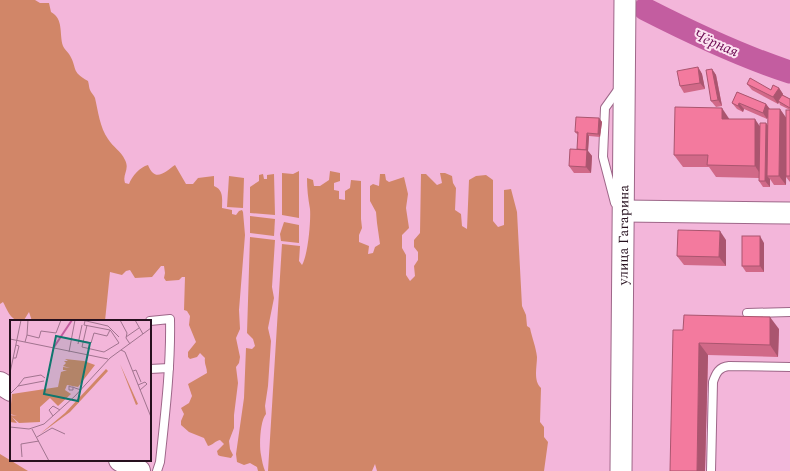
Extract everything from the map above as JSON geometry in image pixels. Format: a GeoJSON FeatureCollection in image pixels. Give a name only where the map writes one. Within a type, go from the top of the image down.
{"type":"FeatureCollection","features":[{"type":"Feature","properties":{"kind":"main road"},"geometry":{"type":"LineString","coordinates":[[0,383],[10,389]]}},
{"type":"Feature","properties":{"kind":"main road"},"geometry":{"type":"LineString","coordinates":[[122,461],[139,471]]}},
{"type":"Feature","properties":{"kind":"street","name":"улица Гагарина"},"geometry":{"type":"LineString","coordinates":[[621,471],[625,0]]}},
{"type":"Feature","properties":{"kind":"street"},"geometry":{"type":"LineString","coordinates":[[624,211],[790,213]]}},
{"type":"Feature","properties":{"kind":"lane"},"geometry":{"type":"LineString","coordinates":[[624,232],[603,157],[605,108],[625,80]]}},
{"type":"Feature","properties":{"kind":"lane"},"geometry":{"type":"LineString","coordinates":[[747,313],[790,312]]}},
{"type":"Feature","properties":{"kind":"lane"},"geometry":{"type":"LineString","coordinates":[[151,321],[170,319],[169,368],[160,462],[157,471]]}},
{"type":"Feature","properties":{"kind":"lane"},"geometry":{"type":"LineString","coordinates":[[711,471],[713,382],[715,375],[719,370],[729,366],[790,367]]}},
{"type":"Feature","properties":{"kind":"lane"},"geometry":{"type":"LineString","coordinates":[[151,369],[169,368]]}},
{"type":"Feature","properties":{"kind":"shaded area"},"geometry":{"type":"Polygon","coordinates":[[[0,0],[35,0],[40,3],[49,3],[51,12],[58,19],[63,47],[72,59],[76,72],[88,81],[90,90],[95,98],[105,135],[125,160],[127,167],[124,177],[125,183],[129,184],[137,172],[145,166],[148,165],[154,174],[157,175],[164,173],[175,165],[186,184],[193,184],[198,178],[214,176],[214,186],[221,192],[222,195],[222,208],[232,210],[232,214],[236,215],[239,211],[242,210],[243,212],[245,235],[239,310],[240,329],[236,338],[240,357],[239,363],[236,367],[238,383],[234,428],[229,441],[230,449],[233,455],[231,458],[218,455],[217,451],[224,444],[220,440],[208,446],[204,438],[189,432],[181,425],[184,414],[181,408],[189,403],[192,396],[188,384],[207,373],[205,358],[200,353],[197,357],[190,359],[188,357],[188,352],[196,342],[189,325],[190,316],[187,311],[184,310],[185,277],[182,277],[179,280],[166,281],[164,278],[164,266],[161,266],[152,277],[135,278],[130,270],[126,271],[122,275],[110,272],[105,320],[32,320],[29,312],[24,320],[16,320],[10,316],[3,302],[0,304],[0,0]]]}},
{"type":"Feature","properties":{"kind":"shaded area"},"geometry":{"type":"Polygon","coordinates":[[[299,171],[299,218],[282,215],[282,173],[293,174],[299,171]]]}},
{"type":"Feature","properties":{"kind":"shaded area"},"geometry":{"type":"Polygon","coordinates":[[[330,171],[340,173],[340,181],[334,183],[334,190],[339,191],[339,199],[345,200],[345,191],[350,188],[351,180],[361,181],[362,228],[359,235],[359,242],[369,246],[368,254],[373,253],[375,247],[380,244],[376,212],[370,201],[370,186],[373,184],[379,186],[380,174],[385,174],[386,180],[389,182],[404,177],[408,194],[406,208],[409,228],[402,235],[402,248],[406,255],[406,275],[410,281],[415,276],[414,266],[418,260],[418,252],[414,247],[414,240],[420,233],[421,174],[426,174],[437,185],[442,183],[440,173],[445,173],[452,176],[453,183],[456,188],[455,210],[461,214],[462,226],[467,229],[469,180],[476,176],[486,175],[493,180],[493,221],[498,227],[504,225],[504,190],[511,189],[517,212],[522,306],[526,315],[527,326],[530,328],[537,357],[536,377],[541,388],[540,422],[544,427],[544,437],[548,442],[544,471],[377,471],[375,464],[372,471],[268,471],[282,244],[300,246],[299,261],[302,265],[309,238],[310,221],[307,178],[313,180],[314,186],[320,186],[329,180],[330,171]]]}},
{"type":"Feature","properties":{"kind":"shaded area"},"geometry":{"type":"Polygon","coordinates":[[[263,174],[264,179],[267,179],[267,175],[274,174],[275,215],[250,213],[250,187],[259,181],[259,175],[263,174]]]}},
{"type":"Feature","properties":{"kind":"shaded area"},"geometry":{"type":"Polygon","coordinates":[[[229,176],[244,178],[243,208],[227,207],[229,176]]]}},
{"type":"Feature","properties":{"kind":"shaded area"},"geometry":{"type":"Polygon","coordinates":[[[250,216],[275,219],[274,236],[250,233],[250,216]]]}},
{"type":"Feature","properties":{"kind":"shaded area"},"geometry":{"type":"Polygon","coordinates":[[[284,222],[299,225],[299,243],[281,241],[280,234],[284,222]]]}},
{"type":"Feature","properties":{"kind":"shaded area"},"geometry":{"type":"Polygon","coordinates":[[[250,237],[275,240],[272,287],[274,298],[268,328],[271,341],[265,406],[266,414],[262,422],[260,440],[261,455],[265,471],[258,471],[257,467],[250,463],[244,465],[237,462],[236,454],[244,398],[246,348],[252,349],[255,346],[253,339],[247,333],[250,237]]]}},
{"type":"Feature","properties":{"kind":"shaded area"},"geometry":{"type":"Polygon","coordinates":[[[0,454],[28,471],[0,471],[0,454]]]}},
{"type":"Feature","properties":{"kind":"building"},"geometry":{"type":"Polygon","coordinates":[[[698,67],[700,83],[680,86],[677,71],[698,67]]]}},
{"type":"Feature","properties":{"kind":"building"},"geometry":{"type":"Polygon","coordinates":[[[712,69],[718,100],[711,101],[706,70],[712,69]]]}},
{"type":"Feature","properties":{"kind":"building"},"geometry":{"type":"Polygon","coordinates":[[[750,78],[771,90],[773,85],[779,88],[773,97],[747,84],[750,78]]]}},
{"type":"Feature","properties":{"kind":"building"},"geometry":{"type":"Polygon","coordinates":[[[737,92],[766,104],[763,113],[739,103],[738,106],[732,103],[737,92]]]}},
{"type":"Feature","properties":{"kind":"building"},"geometry":{"type":"Polygon","coordinates":[[[782,95],[790,99],[790,108],[778,101],[782,95]]]}},
{"type":"Feature","properties":{"kind":"building"},"geometry":{"type":"Polygon","coordinates":[[[675,107],[722,108],[722,119],[755,119],[755,166],[707,165],[708,155],[674,155],[675,107]]]}},
{"type":"Feature","properties":{"kind":"building"},"geometry":{"type":"Polygon","coordinates":[[[768,109],[780,109],[779,176],[767,176],[768,109]]]}},
{"type":"Feature","properties":{"kind":"building"},"geometry":{"type":"Polygon","coordinates":[[[786,110],[790,110],[790,176],[786,176],[786,110]]]}},
{"type":"Feature","properties":{"kind":"building"},"geometry":{"type":"Polygon","coordinates":[[[576,117],[599,118],[598,134],[587,133],[586,150],[577,149],[578,132],[575,132],[576,117]]]}},
{"type":"Feature","properties":{"kind":"building"},"geometry":{"type":"Polygon","coordinates":[[[760,123],[766,123],[765,181],[759,181],[760,123]]]}},
{"type":"Feature","properties":{"kind":"building"},"geometry":{"type":"Polygon","coordinates":[[[570,149],[587,150],[586,167],[569,166],[570,149]]]}},
{"type":"Feature","properties":{"kind":"building"},"geometry":{"type":"Polygon","coordinates":[[[678,230],[720,231],[719,257],[677,256],[678,230]]]}},
{"type":"Feature","properties":{"kind":"building"},"geometry":{"type":"Polygon","coordinates":[[[742,236],[760,236],[760,266],[742,266],[742,236]]]}},
{"type":"Feature","properties":{"kind":"building"},"geometry":{"type":"Polygon","coordinates":[[[684,315],[770,317],[770,345],[699,343],[697,471],[670,471],[673,330],[683,330],[684,315]]]}},
{"type":"Feature","properties":{"kind":"waterway","name":"Чёрная"},"geometry":{"type":"LineString","coordinates":[[645,9],[716,44],[790,72]]}}]}
